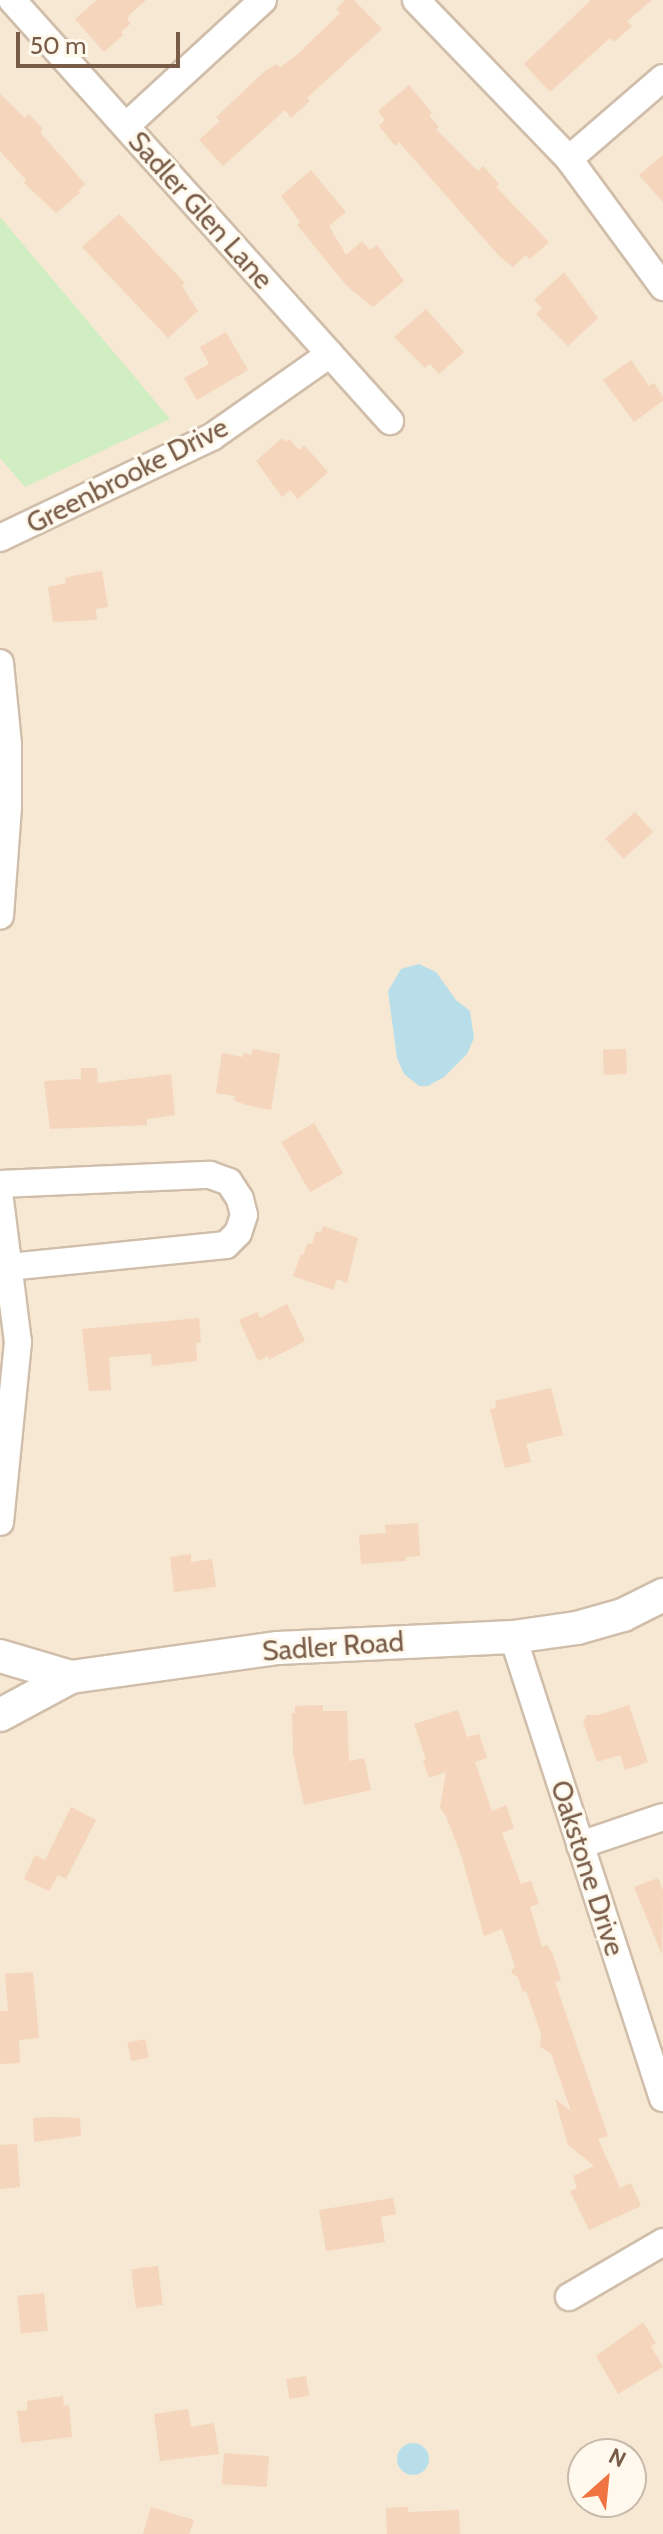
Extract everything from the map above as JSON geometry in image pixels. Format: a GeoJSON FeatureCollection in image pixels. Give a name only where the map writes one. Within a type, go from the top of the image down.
{"type":"FeatureCollection","features":[{"type":"Feature","properties":{"kind":"street","name":"Sadler Glen Lane"},"geometry":{"type":"LineString","coordinates":[[12,0],[390,421]]}},
{"type":"Feature","properties":{"kind":"street"},"geometry":{"type":"LineString","coordinates":[[126,126],[263,0]]}},
{"type":"Feature","properties":{"kind":"street"},"geometry":{"type":"LineString","coordinates":[[416,0],[569,159],[663,287]]}},
{"type":"Feature","properties":{"kind":"street"},"geometry":{"type":"LineString","coordinates":[[569,159],[663,78]]}},
{"type":"Feature","properties":{"kind":"street","name":"Greenbrooke Drive"},"geometry":{"type":"LineString","coordinates":[[0,538],[212,437],[330,354]]}},
{"type":"Feature","properties":{"kind":"street"},"geometry":{"type":"LineString","coordinates":[[0,663],[8,761],[0,916]]}},
{"type":"Feature","properties":{"kind":"street"},"geometry":{"type":"LineString","coordinates":[[0,1184],[210,1175],[229,1182],[240,1199],[244,1215],[238,1233],[226,1245],[10,1267]]}},
{"type":"Feature","properties":{"kind":"street"},"geometry":{"type":"LineString","coordinates":[[0,1200],[18,1342],[0,1522]]}},
{"type":"Feature","properties":{"kind":"street","name":"Sadler Road"},"geometry":{"type":"LineString","coordinates":[[0,1656],[71,1677],[278,1648],[513,1637],[577,1628],[623,1615],[663,1595]]}},
{"type":"Feature","properties":{"kind":"street","name":"Oakstone Drive"},"geometry":{"type":"LineString","coordinates":[[513,1637],[663,2098]]}},
{"type":"Feature","properties":{"kind":"street"},"geometry":{"type":"LineString","coordinates":[[0,1715],[71,1677]]}},
{"type":"Feature","properties":{"kind":"street"},"geometry":{"type":"LineString","coordinates":[[580,1845],[663,1817]]}},
{"type":"Feature","properties":{"kind":"street"},"geometry":{"type":"LineString","coordinates":[[569,2297],[663,2242]]}},
{"type":"Feature","properties":{"kind":"shaded area"},"geometry":{"type":"Polygon","coordinates":[[[0,0],[663,0],[663,2534],[0,2534],[0,0]]]}},
{"type":"Feature","properties":{"kind":"green space"},"geometry":{"type":"Polygon","coordinates":[[[0,217],[170,419],[25,487],[0,458],[0,217]]]}},
{"type":"Feature","properties":{"kind":"water"},"geometry":{"type":"Polygon","coordinates":[[[419,964],[436,972],[456,1000],[470,1011],[474,1038],[467,1054],[444,1077],[428,1086],[419,1086],[404,1074],[397,1058],[388,991],[401,969],[419,964]]]}},
{"type":"Feature","properties":{"kind":"water"},"geometry":{"type":"Polygon","coordinates":[[[413,2443],[424,2448],[429,2459],[424,2470],[413,2475],[402,2470],[397,2459],[402,2448],[413,2443]]]}},
{"type":"Feature","properties":{"kind":"building"},"geometry":{"type":"Polygon","coordinates":[[[97,0],[146,0],[130,14],[127,20],[131,23],[121,32],[123,35],[104,52],[75,19],[97,0]]]}},
{"type":"Feature","properties":{"kind":"building"},"geometry":{"type":"Polygon","coordinates":[[[345,0],[354,0],[382,29],[307,98],[310,101],[291,118],[285,110],[223,166],[199,140],[220,121],[216,117],[265,71],[277,64],[280,67],[296,56],[340,13],[336,9],[345,0]]]}},
{"type":"Feature","properties":{"kind":"building"},"geometry":{"type":"Polygon","coordinates":[[[591,0],[652,0],[627,21],[632,26],[614,42],[610,38],[550,92],[524,64],[591,0]]]}},
{"type":"Feature","properties":{"kind":"building"},"geometry":{"type":"Polygon","coordinates":[[[409,85],[432,113],[429,115],[439,127],[436,129],[478,171],[483,166],[499,184],[496,187],[549,242],[530,259],[526,255],[513,267],[500,257],[399,142],[395,146],[379,126],[385,120],[378,111],[409,85]]]}},
{"type":"Feature","properties":{"kind":"building"},"geometry":{"type":"Polygon","coordinates":[[[0,94],[25,118],[29,114],[43,129],[40,132],[85,184],[78,191],[80,193],[56,213],[24,183],[26,180],[0,151],[0,94]]]}},
{"type":"Feature","properties":{"kind":"building"},"geometry":{"type":"Polygon","coordinates":[[[663,155],[663,202],[639,175],[663,155]]]}},
{"type":"Feature","properties":{"kind":"building"},"geometry":{"type":"Polygon","coordinates":[[[311,170],[346,212],[329,226],[346,255],[362,241],[370,250],[377,245],[404,281],[373,307],[347,286],[297,225],[300,222],[281,196],[311,170]]]}},
{"type":"Feature","properties":{"kind":"building"},"geometry":{"type":"Polygon","coordinates":[[[119,214],[185,283],[182,286],[198,311],[168,338],[82,247],[119,214]]]}},
{"type":"Feature","properties":{"kind":"building"},"geometry":{"type":"Polygon","coordinates":[[[564,272],[598,318],[568,346],[536,314],[542,308],[534,300],[564,272]]]}},
{"type":"Feature","properties":{"kind":"building"},"geometry":{"type":"Polygon","coordinates":[[[426,309],[464,352],[439,374],[430,364],[425,368],[394,337],[426,309]]]}},
{"type":"Feature","properties":{"kind":"building"},"geometry":{"type":"Polygon","coordinates":[[[226,332],[248,370],[197,400],[184,378],[209,364],[200,347],[226,332]]]}},
{"type":"Feature","properties":{"kind":"building"},"geometry":{"type":"Polygon","coordinates":[[[631,360],[649,386],[654,383],[663,397],[663,401],[634,422],[603,380],[631,360]]]}},
{"type":"Feature","properties":{"kind":"building"},"geometry":{"type":"Polygon","coordinates":[[[282,438],[286,442],[289,439],[299,450],[304,445],[328,472],[298,499],[290,490],[282,497],[256,461],[282,438]]]}},
{"type":"Feature","properties":{"kind":"building"},"geometry":{"type":"Polygon","coordinates":[[[102,571],[108,607],[96,609],[97,620],[53,622],[48,587],[66,583],[65,578],[102,571]]]}},
{"type":"Feature","properties":{"kind":"building"},"geometry":{"type":"Polygon","coordinates":[[[635,812],[653,832],[623,859],[605,839],[635,812]]]}},
{"type":"Feature","properties":{"kind":"building"},"geometry":{"type":"Polygon","coordinates":[[[253,1049],[280,1054],[271,1110],[246,1105],[234,1100],[235,1096],[216,1093],[222,1053],[243,1057],[243,1053],[251,1055],[253,1049]]]}},
{"type":"Feature","properties":{"kind":"building"},"geometry":{"type":"Polygon","coordinates":[[[626,1049],[627,1074],[604,1075],[603,1050],[626,1049]]]}},
{"type":"Feature","properties":{"kind":"building"},"geometry":{"type":"Polygon","coordinates":[[[81,1068],[97,1068],[98,1083],[171,1074],[175,1115],[147,1119],[147,1125],[50,1129],[44,1081],[81,1079],[81,1068]]]}},
{"type":"Feature","properties":{"kind":"building"},"geometry":{"type":"Polygon","coordinates":[[[314,1123],[343,1173],[310,1192],[281,1142],[314,1123]]]}},
{"type":"Feature","properties":{"kind":"building"},"geometry":{"type":"Polygon","coordinates":[[[323,1226],[358,1238],[347,1283],[337,1279],[333,1290],[293,1276],[301,1254],[308,1243],[312,1244],[316,1231],[321,1233],[323,1226]]]}},
{"type":"Feature","properties":{"kind":"building"},"geometry":{"type":"Polygon","coordinates":[[[287,1304],[305,1341],[269,1360],[268,1356],[258,1361],[239,1320],[257,1312],[260,1318],[287,1304]]]}},
{"type":"Feature","properties":{"kind":"building"},"geometry":{"type":"Polygon","coordinates":[[[199,1318],[201,1342],[196,1343],[197,1361],[152,1366],[151,1354],[109,1357],[111,1390],[89,1391],[82,1329],[199,1318]]]}},
{"type":"Feature","properties":{"kind":"building"},"geometry":{"type":"Polygon","coordinates":[[[551,1388],[563,1435],[526,1444],[531,1462],[505,1468],[490,1409],[496,1408],[495,1401],[551,1388]]]}},
{"type":"Feature","properties":{"kind":"building"},"geometry":{"type":"Polygon","coordinates":[[[418,1523],[420,1556],[406,1557],[406,1561],[361,1564],[359,1535],[386,1533],[385,1525],[418,1523]]]}},
{"type":"Feature","properties":{"kind":"building"},"geometry":{"type":"Polygon","coordinates":[[[191,1554],[191,1562],[212,1559],[216,1587],[174,1592],[170,1557],[191,1554]]]}},
{"type":"Feature","properties":{"kind":"building"},"geometry":{"type":"Polygon","coordinates":[[[323,1705],[323,1711],[347,1711],[349,1761],[364,1758],[371,1790],[304,1805],[293,1753],[292,1713],[295,1713],[295,1706],[323,1705]]]}},
{"type":"Feature","properties":{"kind":"building"},"geometry":{"type":"Polygon","coordinates":[[[629,1705],[648,1762],[625,1770],[620,1755],[597,1762],[583,1722],[587,1715],[598,1715],[629,1705]]]}},
{"type":"Feature","properties":{"kind":"building"},"geometry":{"type":"Polygon","coordinates":[[[458,1710],[467,1737],[479,1734],[487,1758],[475,1762],[492,1811],[506,1805],[514,1828],[502,1833],[521,1884],[531,1881],[539,1904],[530,1907],[542,1947],[547,1945],[553,1954],[561,1980],[555,1982],[608,2136],[598,2139],[620,2188],[631,2183],[641,2206],[589,2230],[570,2191],[577,2188],[573,2176],[594,2166],[568,2145],[555,2099],[571,2111],[551,2053],[540,2047],[541,2033],[526,1991],[523,1992],[518,1977],[511,1973],[515,1966],[502,1929],[484,1936],[462,1858],[440,1808],[446,1772],[429,1778],[423,1760],[426,1759],[414,1724],[458,1710]]]}},
{"type":"Feature","properties":{"kind":"building"},"geometry":{"type":"Polygon","coordinates":[[[71,1807],[96,1820],[66,1879],[58,1875],[49,1891],[24,1879],[35,1855],[45,1860],[71,1807]]]}},
{"type":"Feature","properties":{"kind":"building"},"geometry":{"type":"Polygon","coordinates":[[[658,1878],[663,1890],[662,1955],[634,1887],[658,1878]]]}},
{"type":"Feature","properties":{"kind":"building"},"geometry":{"type":"Polygon","coordinates":[[[33,1972],[39,2038],[19,2040],[20,2063],[0,2064],[0,2011],[8,2011],[5,1974],[33,1972]]]}},
{"type":"Feature","properties":{"kind":"building"},"geometry":{"type":"Polygon","coordinates":[[[145,2039],[149,2058],[131,2061],[127,2043],[145,2039]]]}},
{"type":"Feature","properties":{"kind":"building"},"geometry":{"type":"Polygon","coordinates":[[[33,2118],[80,2118],[81,2136],[34,2142],[33,2118]]]}},
{"type":"Feature","properties":{"kind":"building"},"geometry":{"type":"Polygon","coordinates":[[[17,2144],[20,2187],[0,2189],[0,2145],[17,2144]]]}},
{"type":"Feature","properties":{"kind":"building"},"geometry":{"type":"Polygon","coordinates":[[[393,2198],[396,2214],[381,2217],[385,2242],[326,2251],[319,2210],[393,2198]]]}},
{"type":"Feature","properties":{"kind":"building"},"geometry":{"type":"Polygon","coordinates":[[[158,2266],[163,2305],[136,2308],[131,2269],[158,2266]]]}},
{"type":"Feature","properties":{"kind":"building"},"geometry":{"type":"Polygon","coordinates":[[[44,2293],[48,2331],[21,2334],[17,2296],[44,2293]]]}},
{"type":"Feature","properties":{"kind":"building"},"geometry":{"type":"Polygon","coordinates":[[[643,2322],[656,2343],[651,2346],[663,2367],[618,2394],[596,2356],[643,2322]]]}},
{"type":"Feature","properties":{"kind":"building"},"geometry":{"type":"Polygon","coordinates":[[[306,2376],[309,2396],[289,2399],[286,2379],[306,2376]]]}},
{"type":"Feature","properties":{"kind":"building"},"geometry":{"type":"Polygon","coordinates":[[[63,2396],[64,2406],[69,2405],[72,2437],[21,2443],[17,2411],[27,2410],[27,2401],[63,2396]]]}},
{"type":"Feature","properties":{"kind":"building"},"geometry":{"type":"Polygon","coordinates":[[[188,2409],[191,2427],[214,2423],[219,2454],[160,2461],[154,2414],[188,2409]]]}},
{"type":"Feature","properties":{"kind":"building"},"geometry":{"type":"Polygon","coordinates":[[[224,2453],[269,2456],[267,2487],[222,2484],[224,2453]]]}},
{"type":"Feature","properties":{"kind":"building"},"geometry":{"type":"Polygon","coordinates":[[[151,2507],[194,2520],[189,2534],[143,2534],[151,2507]]]}},
{"type":"Feature","properties":{"kind":"building"},"geometry":{"type":"Polygon","coordinates":[[[408,2507],[408,2512],[459,2510],[460,2534],[387,2534],[386,2508],[408,2507]]]}}]}
